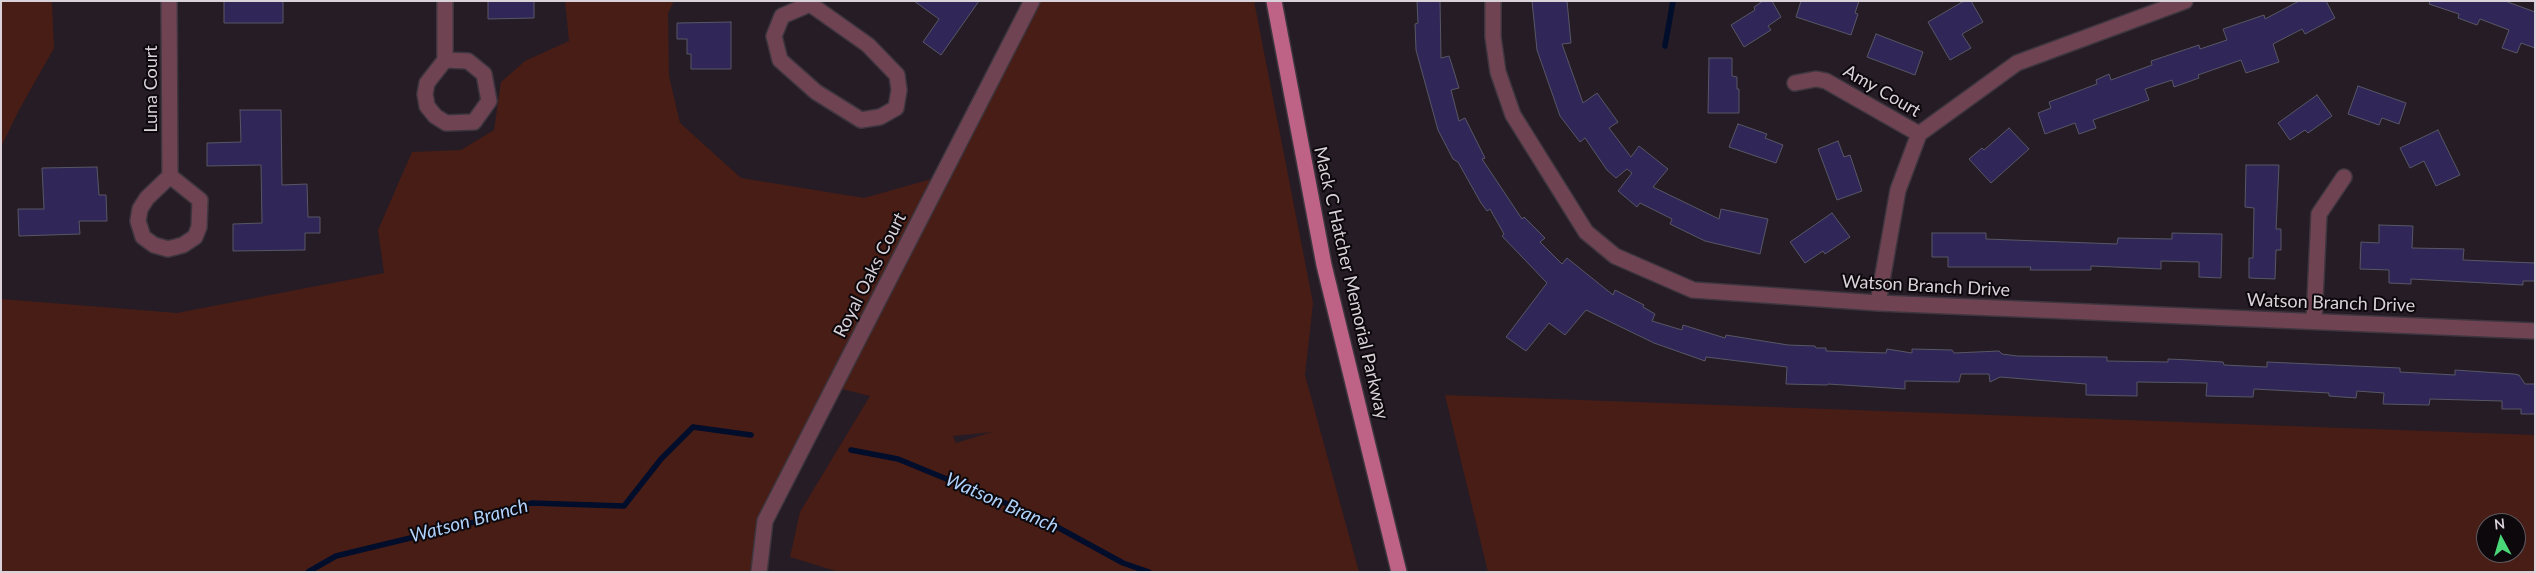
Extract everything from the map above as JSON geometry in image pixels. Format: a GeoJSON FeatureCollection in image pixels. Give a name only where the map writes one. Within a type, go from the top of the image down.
{"type":"FeatureCollection","features":[{"type":"Feature","properties":{"kind":"main road","name":"Mack C Hatcher Memorial Parkway"},"geometry":{"type":"LineString","coordinates":[[1274,1],[1324,265],[1400,572]]}},
{"type":"Feature","properties":{"kind":"street","name":"Luna Court"},"geometry":{"type":"LineString","coordinates":[[169,1],[170,176]]}},
{"type":"Feature","properties":{"kind":"street"},"geometry":{"type":"LineString","coordinates":[[445,1],[445,60],[427,83],[427,106],[435,116],[446,123],[474,122],[489,102],[484,74],[468,61],[445,60]]}},
{"type":"Feature","properties":{"kind":"street","name":"Royal Oaks Court"},"geometry":{"type":"LineString","coordinates":[[759,572],[765,521],[1032,1]]}},
{"type":"Feature","properties":{"kind":"street","name":"Watson Branch Drive"},"geometry":{"type":"LineString","coordinates":[[1493,1],[1493,37],[1498,72],[1513,115],[1586,232],[1615,256],[1693,290],[1878,303],[2535,331]]}},
{"type":"Feature","properties":{"kind":"street"},"geometry":{"type":"LineString","coordinates":[[1878,303],[1898,190],[1919,134],[2017,63],[2185,1]]}},
{"type":"Feature","properties":{"kind":"street"},"geometry":{"type":"LineString","coordinates":[[811,3],[868,45],[897,74],[899,90],[896,108],[880,117],[861,120],[816,92],[780,60],[774,36],[782,16],[811,3]]}},
{"type":"Feature","properties":{"kind":"street","name":"Amy Court"},"geometry":{"type":"LineString","coordinates":[[1795,83],[1816,79],[1826,81],[1919,134]]}},
{"type":"Feature","properties":{"kind":"street"},"geometry":{"type":"LineString","coordinates":[[170,176],[200,200],[199,227],[195,237],[183,245],[168,249],[154,245],[143,237],[138,221],[140,209],[147,198],[170,176]]}},
{"type":"Feature","properties":{"kind":"street"},"geometry":{"type":"LineString","coordinates":[[2314,321],[2319,214],[2344,177]]}},
{"type":"Feature","properties":{"kind":"shaded area"},"geometry":{"type":"Polygon","coordinates":[[[1,1],[52,1],[54,48],[19,110],[1,147],[1,1]]]}},
{"type":"Feature","properties":{"kind":"shaded area"},"geometry":{"type":"Polygon","coordinates":[[[565,1],[674,1],[668,13],[669,76],[680,123],[741,178],[864,198],[942,176],[1032,1],[1254,1],[1313,303],[1305,375],[1359,572],[839,572],[790,557],[800,512],[870,396],[834,387],[765,521],[759,572],[1,572],[1,299],[177,313],[384,273],[378,230],[412,152],[461,150],[494,130],[501,82],[525,61],[569,41],[565,1]],[[992,432],[953,436],[956,443],[992,432]]]}},
{"type":"Feature","properties":{"kind":"shaded area"},"geometry":{"type":"Polygon","coordinates":[[[1445,395],[2535,435],[2535,572],[1488,572],[1445,395]]]}},
{"type":"Feature","properties":{"kind":"building"},"geometry":{"type":"Polygon","coordinates":[[[224,1],[283,1],[283,23],[224,23],[224,1]]]}},
{"type":"Feature","properties":{"kind":"building"},"geometry":{"type":"Polygon","coordinates":[[[488,1],[534,1],[534,18],[488,19],[488,1]]]}},
{"type":"Feature","properties":{"kind":"building"},"geometry":{"type":"Polygon","coordinates":[[[914,1],[979,1],[941,55],[923,42],[939,19],[914,1]]]}},
{"type":"Feature","properties":{"kind":"building"},"geometry":{"type":"Polygon","coordinates":[[[1417,1],[1440,1],[1441,58],[1449,56],[1459,88],[1451,90],[1459,121],[1465,118],[1485,158],[1482,159],[1522,219],[1524,217],[1545,238],[1540,242],[1562,264],[1567,258],[1613,295],[1615,290],[1644,305],[1643,307],[1655,314],[1652,321],[1682,330],[1683,325],[1725,338],[1726,335],[1788,345],[1815,346],[1816,348],[1826,348],[1826,351],[1886,353],[1887,349],[1912,353],[1912,349],[1952,350],[1954,353],[1999,351],[2002,354],[2017,356],[2107,357],[2107,361],[2168,362],[2168,359],[2267,367],[2267,362],[2400,368],[2400,372],[2455,375],[2455,370],[2514,374],[2519,375],[2525,384],[2535,384],[2535,414],[2521,414],[2521,409],[2502,409],[2502,401],[2430,399],[2429,405],[2383,404],[2384,393],[2357,391],[2356,398],[2329,396],[2329,393],[2254,389],[2253,397],[2206,396],[2207,383],[2137,382],[2137,396],[2086,395],[2086,384],[2000,377],[1990,382],[1989,374],[1961,374],[1959,382],[1905,381],[1905,389],[1828,384],[1786,384],[1787,367],[1706,357],[1705,361],[1654,343],[1586,310],[1565,335],[1549,323],[1526,351],[1506,337],[1547,283],[1502,236],[1504,234],[1490,209],[1487,211],[1481,203],[1458,162],[1453,159],[1438,130],[1416,50],[1415,24],[1418,23],[1417,1]]]}},
{"type":"Feature","properties":{"kind":"building"},"geometry":{"type":"Polygon","coordinates":[[[1532,1],[1567,1],[1571,43],[1562,44],[1583,103],[1597,93],[1618,122],[1609,128],[1631,157],[1639,146],[1668,169],[1653,187],[1719,219],[1721,209],[1768,219],[1760,254],[1705,241],[1670,224],[1672,219],[1640,203],[1637,207],[1618,191],[1632,173],[1627,169],[1616,178],[1607,170],[1585,138],[1580,142],[1560,116],[1537,50],[1532,1]]]}},
{"type":"Feature","properties":{"kind":"building"},"geometry":{"type":"Polygon","coordinates":[[[1763,1],[1772,1],[1781,17],[1768,26],[1771,30],[1744,47],[1731,25],[1755,10],[1754,7],[1763,1]]]}},
{"type":"Feature","properties":{"kind":"building"},"geometry":{"type":"Polygon","coordinates":[[[1801,1],[1859,1],[1855,13],[1858,14],[1851,35],[1796,17],[1801,1]]]}},
{"type":"Feature","properties":{"kind":"building"},"geometry":{"type":"Polygon","coordinates":[[[1964,1],[1971,1],[1983,22],[1962,34],[1971,48],[1950,60],[1928,22],[1964,1]]]}},
{"type":"Feature","properties":{"kind":"building"},"geometry":{"type":"Polygon","coordinates":[[[2299,1],[2326,1],[2335,18],[2305,34],[2302,29],[2273,44],[2279,62],[2246,73],[2241,60],[2198,75],[2199,78],[2174,87],[2172,80],[2145,89],[2149,100],[2093,120],[2096,128],[2079,134],[2075,123],[2045,134],[2038,113],[2051,108],[2049,102],[2097,84],[2096,80],[2109,74],[2111,80],[2152,65],[2151,61],[2199,45],[2200,49],[2227,40],[2223,29],[2264,15],[2265,19],[2299,1]]]}},
{"type":"Feature","properties":{"kind":"building"},"geometry":{"type":"Polygon","coordinates":[[[2430,1],[2505,1],[2535,12],[2535,48],[2521,43],[2517,53],[2502,48],[2509,30],[2480,19],[2477,25],[2458,18],[2459,14],[2429,4],[2430,1]]]}},
{"type":"Feature","properties":{"kind":"building"},"geometry":{"type":"Polygon","coordinates":[[[731,22],[731,69],[691,69],[691,54],[687,54],[687,39],[677,39],[677,23],[731,22]]]}},
{"type":"Feature","properties":{"kind":"building"},"geometry":{"type":"Polygon","coordinates":[[[1876,34],[1923,52],[1915,75],[1867,57],[1876,34]]]}},
{"type":"Feature","properties":{"kind":"building"},"geometry":{"type":"Polygon","coordinates":[[[1709,58],[1732,58],[1732,76],[1737,77],[1737,89],[1739,89],[1739,113],[1708,113],[1709,58]]]}},
{"type":"Feature","properties":{"kind":"building"},"geometry":{"type":"Polygon","coordinates":[[[2358,86],[2406,103],[2399,124],[2382,118],[2379,125],[2348,114],[2358,86]]]}},
{"type":"Feature","properties":{"kind":"building"},"geometry":{"type":"Polygon","coordinates":[[[2317,95],[2332,116],[2308,133],[2305,130],[2290,140],[2278,123],[2317,95]]]}},
{"type":"Feature","properties":{"kind":"building"},"geometry":{"type":"Polygon","coordinates":[[[240,110],[281,110],[282,185],[307,184],[308,217],[320,217],[320,233],[305,233],[305,250],[233,251],[233,224],[262,223],[261,165],[207,166],[207,143],[241,142],[240,110]]]}},
{"type":"Feature","properties":{"kind":"building"},"geometry":{"type":"Polygon","coordinates":[[[1738,124],[1767,134],[1765,138],[1783,145],[1776,163],[1729,147],[1738,124]]]}},
{"type":"Feature","properties":{"kind":"building"},"geometry":{"type":"Polygon","coordinates":[[[2009,128],[2029,149],[1991,183],[1969,159],[1982,148],[1984,150],[2009,128]]]}},
{"type":"Feature","properties":{"kind":"building"},"geometry":{"type":"Polygon","coordinates":[[[2438,130],[2460,175],[2436,186],[2424,161],[2410,168],[2400,148],[2438,130]]]}},
{"type":"Feature","properties":{"kind":"building"},"geometry":{"type":"Polygon","coordinates":[[[1838,141],[1844,157],[1850,155],[1862,191],[1837,200],[1818,149],[1838,141]]]}},
{"type":"Feature","properties":{"kind":"building"},"geometry":{"type":"Polygon","coordinates":[[[2246,165],[2279,165],[2276,229],[2281,229],[2281,250],[2276,250],[2275,279],[2249,278],[2249,258],[2253,258],[2254,208],[2245,207],[2246,165]]]}},
{"type":"Feature","properties":{"kind":"building"},"geometry":{"type":"Polygon","coordinates":[[[97,167],[99,195],[106,195],[107,221],[79,221],[80,234],[19,236],[18,209],[44,209],[42,168],[97,167]]]}},
{"type":"Feature","properties":{"kind":"building"},"geometry":{"type":"Polygon","coordinates":[[[1832,213],[1850,237],[1825,254],[1823,251],[1805,263],[1790,242],[1832,213]]]}},
{"type":"Feature","properties":{"kind":"building"},"geometry":{"type":"Polygon","coordinates":[[[2379,225],[2413,226],[2412,248],[2464,249],[2463,260],[2535,263],[2535,281],[2523,281],[2523,285],[2411,279],[2411,284],[2389,283],[2389,270],[2360,269],[2361,242],[2379,243],[2379,225]]]}},
{"type":"Feature","properties":{"kind":"building"},"geometry":{"type":"Polygon","coordinates":[[[1932,233],[1986,233],[1986,239],[2117,244],[2118,238],[2172,239],[2172,233],[2222,234],[2221,278],[2199,277],[2199,262],[2161,261],[2161,269],[2091,266],[2091,270],[2030,270],[2031,267],[1948,267],[1948,257],[1932,257],[1932,233]]]}},
{"type":"Feature","properties":{"kind":"waterway"},"geometry":{"type":"LineString","coordinates":[[1665,46],[1673,1]]}},
{"type":"Feature","properties":{"kind":"waterway","name":"Watson Branch"},"geometry":{"type":"LineString","coordinates":[[308,572],[336,556],[468,524],[531,503],[624,506],[661,459],[693,427],[751,435]]}},
{"type":"Feature","properties":{"kind":"waterway","name":"Watson Branch"},"geometry":{"type":"LineString","coordinates":[[851,450],[898,459],[1039,517],[1123,563],[1149,572]]}}]}
